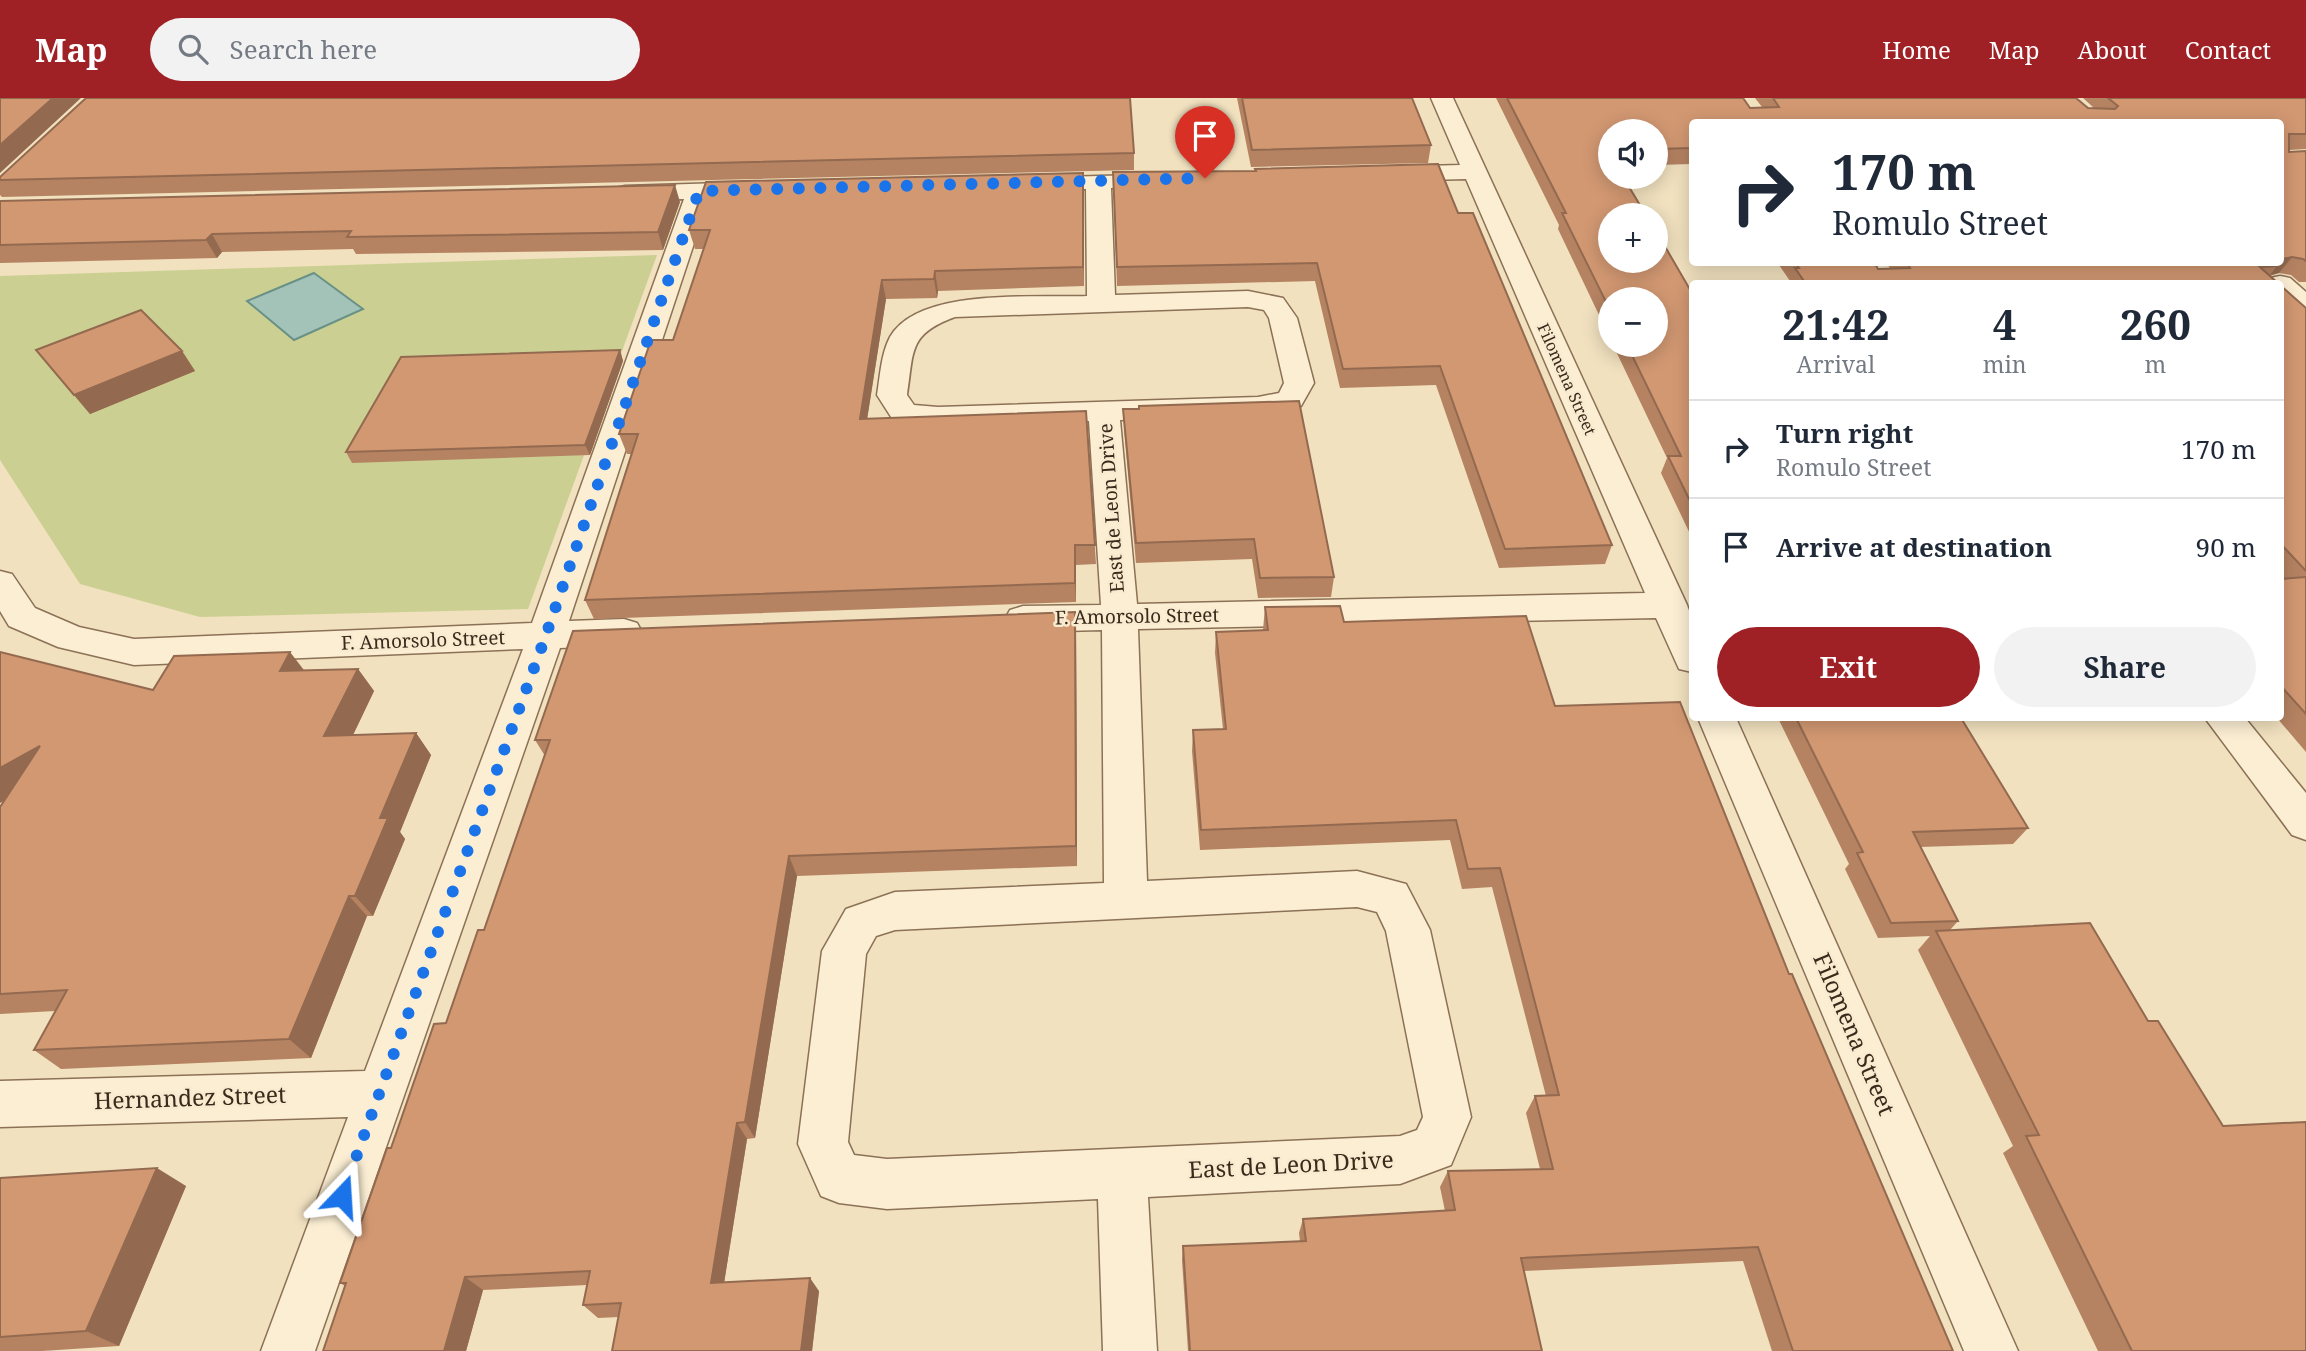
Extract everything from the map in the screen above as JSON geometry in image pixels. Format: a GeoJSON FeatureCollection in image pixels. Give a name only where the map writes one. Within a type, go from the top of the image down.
{"type":"FeatureCollection","features":[{"type":"Feature","properties":{"kind":"street","name":"Filomena Street"},"geometry":{"type":"LineString","coordinates":[[1442,98],[1689,652]]}},
{"type":"Feature","properties":{"kind":"street"},"geometry":{"type":"LineString","coordinates":[[1362,174],[1474,172]]}},
{"type":"Feature","properties":{"kind":"street"},"geometry":{"type":"LineString","coordinates":[[1007,183],[1195,178]]}},
{"type":"Feature","properties":{"kind":"street"},"geometry":{"type":"LineString","coordinates":[[1098,181],[1101,304]]}},
{"type":"Feature","properties":{"kind":"street"},"geometry":{"type":"LineString","coordinates":[[601,193],[780,189]]}},
{"type":"Feature","properties":{"kind":"street"},"geometry":{"type":"LineString","coordinates":[[288,1351],[546,635],[699,191]]}},
{"type":"Feature","properties":{"kind":"street"},"geometry":{"type":"LineString","coordinates":[[2284,287],[2306,306]]}},
{"type":"Feature","properties":{"kind":"street","name":"East de Leon Drive"},"geometry":{"type":"LineString","coordinates":[[1248,299],[1273,304],[1283,318],[1300,383],[1290,400],[1258,406],[1104,410],[938,416],[904,414],[892,396],[903,335],[922,318],[952,309],[1248,299]]}},
{"type":"Feature","properties":{"kind":"street","name":"East de Leon Drive"},"geometry":{"type":"LineString","coordinates":[[1104,410],[1119,616],[1126,901]]}},
{"type":"Feature","properties":{"kind":"street","name":"F. Amorsolo Street"},"geometry":{"type":"LineString","coordinates":[[0,583],[22,617],[71,638],[134,652],[658,631]]}},
{"type":"Feature","properties":{"kind":"street","name":"F. Amorsolo Street"},"geometry":{"type":"LineString","coordinates":[[994,620],[1669,605]]}},
{"type":"Feature","properties":{"kind":"street","name":"Filomena Street"},"geometry":{"type":"LineString","coordinates":[[1718,721],[1991,1351]]}},
{"type":"Feature","properties":{"kind":"street"},"geometry":{"type":"LineString","coordinates":[[2226,721],[2306,823]]}},
{"type":"Feature","properties":{"kind":"street","name":"East de Leon Drive"},"geometry":{"type":"LineString","coordinates":[[1357,890],[1391,897],[1408,930],[1447,1117],[1434,1148],[1400,1160],[1122,1173],[887,1184],[839,1178],[823,1144],[844,951],[861,922],[895,911],[1357,890]]}},
{"type":"Feature","properties":{"kind":"street","name":"Hernandez Street"},"geometry":{"type":"LineString","coordinates":[[0,1104],[379,1093]]}},
{"type":"Feature","properties":{"kind":"street"},"geometry":{"type":"LineString","coordinates":[[1122,1173],[1130,1351]]}},
{"type":"Feature","properties":{"kind":"green space"},"geometry":{"type":"Polygon","coordinates":[[[657,255],[528,609],[200,617],[80,584],[0,460],[0,276],[657,255]]]}},
{"type":"Feature","properties":{"kind":"water"},"geometry":{"type":"Polygon","coordinates":[[[314,273],[363,309],[294,340],[247,301],[314,273]]]}},
{"type":"Feature","properties":{"kind":"building"},"geometry":{"type":"Polygon","coordinates":[[[0,98],[53,98],[0,145],[0,98]]]}},
{"type":"Feature","properties":{"kind":"building"},"geometry":{"type":"Polygon","coordinates":[[[86,98],[1130,98],[1134,153],[0,180],[0,177],[86,98]]]}},
{"type":"Feature","properties":{"kind":"building"},"geometry":{"type":"Polygon","coordinates":[[[1242,98],[1412,98],[1431,145],[1252,150],[1242,98]]]}},
{"type":"Feature","properties":{"kind":"building"},"geometry":{"type":"Polygon","coordinates":[[[1507,98],[1743,98],[1750,108],[1779,107],[1773,98],[2076,98],[2088,108],[2115,109],[2118,106],[2108,98],[2306,98],[2306,134],[2289,134],[2289,152],[2306,151],[2306,261],[2292,257],[2284,259],[2284,119],[1689,119],[1689,148],[1668,149],[1668,119],[1598,119],[1598,189],[1630,189],[1639,203],[1598,203],[1598,273],[1668,273],[1668,252],[1689,288],[1689,499],[1668,456],[1681,456],[1633,357],[1668,357],[1668,287],[1599,287],[1562,213],[1566,213],[1507,98]]]}},
{"type":"Feature","properties":{"kind":"building"},"geometry":{"type":"Polygon","coordinates":[[[1438,164],[1458,213],[1473,213],[1612,545],[1505,549],[1440,366],[1343,369],[1317,263],[1117,267],[1113,172],[1256,171],[1255,169],[1438,164]]]}},
{"type":"Feature","properties":{"kind":"building"},"geometry":{"type":"Polygon","coordinates":[[[1083,173],[1083,267],[935,271],[934,279],[882,280],[860,419],[1086,411],[1095,545],[1075,545],[1075,583],[585,600],[638,434],[619,434],[651,340],[673,340],[710,230],[689,230],[706,182],[1083,173]]]}},
{"type":"Feature","properties":{"kind":"building"},"geometry":{"type":"Polygon","coordinates":[[[675,185],[658,232],[347,237],[351,231],[212,234],[206,240],[0,245],[0,201],[675,185]]]}},
{"type":"Feature","properties":{"kind":"building"},"geometry":{"type":"Polygon","coordinates":[[[1798,266],[1876,266],[1878,269],[1910,268],[1909,266],[2277,266],[2260,267],[2275,280],[1803,280],[1795,268],[1799,268],[1798,266]]]}},
{"type":"Feature","properties":{"kind":"building"},"geometry":{"type":"Polygon","coordinates":[[[2284,289],[2306,308],[2306,571],[2284,547],[2284,289]]]}},
{"type":"Feature","properties":{"kind":"building"},"geometry":{"type":"Polygon","coordinates":[[[141,310],[182,351],[74,395],[36,350],[141,310]]]}},
{"type":"Feature","properties":{"kind":"building"},"geometry":{"type":"Polygon","coordinates":[[[620,350],[585,445],[346,452],[401,357],[620,350]]]}},
{"type":"Feature","properties":{"kind":"building"},"geometry":{"type":"Polygon","coordinates":[[[1299,401],[1334,577],[1260,578],[1254,539],[1136,543],[1123,409],[1139,409],[1139,406],[1299,401]]]}},
{"type":"Feature","properties":{"kind":"building"},"geometry":{"type":"Polygon","coordinates":[[[2306,577],[2306,714],[2284,689],[2284,579],[2306,577]]]}},
{"type":"Feature","properties":{"kind":"building"},"geometry":{"type":"Polygon","coordinates":[[[1340,606],[1344,622],[1526,616],[1555,706],[1680,702],[1789,974],[1792,974],[1953,1351],[1793,1351],[1758,1247],[1521,1258],[1542,1351],[1190,1351],[1183,1246],[1306,1241],[1303,1219],[1455,1210],[1448,1171],[1553,1169],[1535,1096],[1559,1095],[1500,868],[1468,869],[1456,820],[1201,830],[1193,730],[1226,729],[1216,632],[1268,630],[1265,607],[1340,606]]]}},
{"type":"Feature","properties":{"kind":"building"},"geometry":{"type":"Polygon","coordinates":[[[1075,612],[1076,846],[789,856],[745,1122],[737,1123],[711,1283],[810,1278],[801,1351],[612,1351],[621,1303],[583,1305],[590,1271],[465,1277],[444,1351],[323,1351],[346,1283],[340,1283],[387,1148],[391,1148],[434,1024],[446,1023],[478,930],[484,930],[550,740],[535,740],[573,631],[1075,612]]]}},
{"type":"Feature","properties":{"kind":"building"},"geometry":{"type":"Polygon","coordinates":[[[0,652],[153,690],[174,656],[290,652],[280,671],[358,669],[324,736],[416,733],[380,818],[388,818],[355,896],[349,896],[289,1039],[34,1050],[67,990],[0,994],[0,807],[40,746],[0,768],[0,652]]]}},
{"type":"Feature","properties":{"kind":"building"},"geometry":{"type":"Polygon","coordinates":[[[1798,721],[1963,721],[2028,828],[1913,832],[1958,921],[1891,923],[1857,853],[1863,852],[1798,721]]]}},
{"type":"Feature","properties":{"kind":"building"},"geometry":{"type":"Polygon","coordinates":[[[2090,923],[2148,1021],[2158,1021],[2223,1126],[2306,1122],[2306,1351],[2132,1351],[2026,1136],[2039,1135],[1936,931],[2090,923]]]}},
{"type":"Feature","properties":{"kind":"building"},"geometry":{"type":"Polygon","coordinates":[[[157,1168],[86,1331],[0,1337],[0,1178],[157,1168]]]}},
{"type":"Feature","properties":{"kind":"route"},"geometry":{"type":"LineString","coordinates":[[342,1196],[546,635],[699,191],[1205,178]]}}]}
